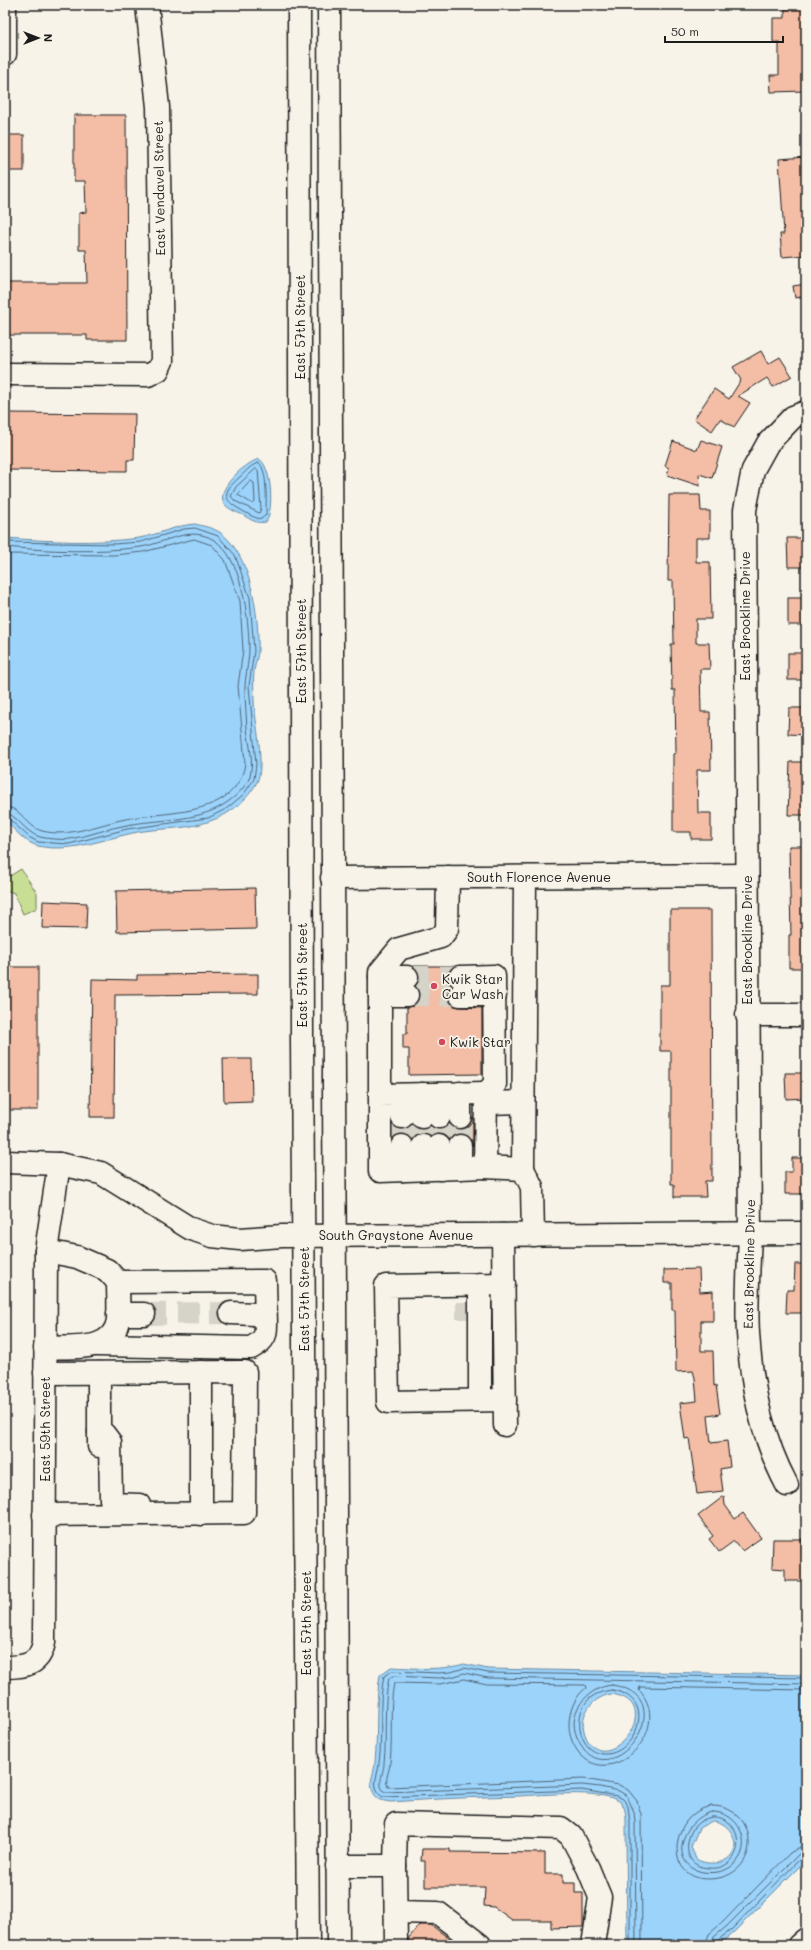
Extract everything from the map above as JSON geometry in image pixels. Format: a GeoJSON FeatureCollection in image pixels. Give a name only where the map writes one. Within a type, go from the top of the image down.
{"type":"FeatureCollection","features":[{"type":"Feature","properties":{"kind":"main road","name":"East Vendavel Street"},"geometry":{"type":"LineString","coordinates":[[5,374],[148,375],[158,370],[162,361],[158,107],[147,5]]}},
{"type":"Feature","properties":{"kind":"main road","name":"East 57th Street"},"geometry":{"type":"LineString","coordinates":[[299,5],[308,1945]]}},
{"type":"Feature","properties":{"kind":"main road"},"geometry":{"type":"LineString","coordinates":[[329,5],[338,1945]]}},
{"type":"Feature","properties":{"kind":"main road"},"geometry":{"type":"LineString","coordinates":[[5,6],[5,54]]}},
{"type":"Feature","properties":{"kind":"main road","name":"East Brookline Drive"},"geometry":{"type":"LineString","coordinates":[[787,1484],[774,1459],[761,1424],[752,1369],[748,1332],[750,1233],[746,875],[745,510],[753,470],[768,443],[793,417],[806,412]]}},
{"type":"Feature","properties":{"kind":"main road","name":"South Florence Avenue"},"geometry":{"type":"LineString","coordinates":[[332,878],[746,875]]}},
{"type":"Feature","properties":{"kind":"main road"},"geometry":{"type":"LineString","coordinates":[[448,877],[447,929],[441,938],[399,949],[380,972],[380,1171],[485,1167],[523,1169]]}},
{"type":"Feature","properties":{"kind":"main road"},"geometry":{"type":"LineString","coordinates":[[525,877],[523,1169],[532,1187],[533,1235]]}},
{"type":"Feature","properties":{"kind":"main road"},"geometry":{"type":"LineString","coordinates":[[380,986],[407,986]]}},
{"type":"Feature","properties":{"kind":"main road"},"geometry":{"type":"LineString","coordinates":[[460,986],[494,986],[495,1084],[486,1098],[485,1167]]}},
{"type":"Feature","properties":{"kind":"main road"},"geometry":{"type":"LineString","coordinates":[[747,1015],[806,1015]]}},
{"type":"Feature","properties":{"kind":"main road"},"geometry":{"type":"LineString","coordinates":[[380,1095],[431,1094],[523,1102]]}},
{"type":"Feature","properties":{"kind":"main road"},"geometry":{"type":"LineString","coordinates":[[431,1094],[431,1117],[431,1094]]}},
{"type":"Feature","properties":{"kind":"main road"},"geometry":{"type":"LineString","coordinates":[[431,1169],[431,1146],[431,1169]]}},
{"type":"Feature","properties":{"kind":"main road","name":"South Graystone Avenue"},"geometry":{"type":"LineString","coordinates":[[5,1162],[59,1164],[101,1173],[191,1229],[212,1236],[240,1239],[334,1235],[806,1233]]}},
{"type":"Feature","properties":{"kind":"main road","name":"East 59th Street"},"geometry":{"type":"LineString","coordinates":[[5,1668],[28,1665],[38,1658],[43,1648],[46,1251],[59,1164]]}},
{"type":"Feature","properties":{"kind":"main road"},"geometry":{"type":"LineString","coordinates":[[503,1235],[505,1425]]}},
{"type":"Feature","properties":{"kind":"main road"},"geometry":{"type":"LineString","coordinates":[[46,1251],[76,1257],[107,1270],[118,1282],[118,1321],[113,1334],[107,1340],[98,1345]]}},
{"type":"Feature","properties":{"kind":"main road"},"geometry":{"type":"LineString","coordinates":[[45,1348],[98,1345],[251,1348],[262,1341],[266,1336],[266,1281],[118,1282]]}},
{"type":"Feature","properties":{"kind":"main road"},"geometry":{"type":"LineString","coordinates":[[504,1284],[472,1303],[386,1286],[388,1402],[505,1400]]}},
{"type":"Feature","properties":{"kind":"main road"},"geometry":{"type":"LineString","coordinates":[[472,1303],[480,1400]]}},
{"type":"Feature","properties":{"kind":"main road"},"geometry":{"type":"LineString","coordinates":[[231,1313],[248,1313],[260,1316],[264,1319],[266,1325]]}},
{"type":"Feature","properties":{"kind":"main road"},"geometry":{"type":"LineString","coordinates":[[118,1314],[144,1314]]}},
{"type":"Feature","properties":{"kind":"main road"},"geometry":{"type":"LineString","coordinates":[[44,1515],[244,1513],[245,1372],[198,1372],[99,1377],[45,1373]]}},
{"type":"Feature","properties":{"kind":"main road"},"geometry":{"type":"LineString","coordinates":[[198,1372],[199,1514]]}},
{"type":"Feature","properties":{"kind":"main road"},"geometry":{"type":"LineString","coordinates":[[99,1377],[99,1514]]}},
{"type":"Feature","properties":{"kind":"main road"},"geometry":{"type":"LineString","coordinates":[[99,1432],[104,1434],[110,1442],[111,1500],[115,1504],[188,1505],[199,1514]]}},
{"type":"Feature","properties":{"kind":"main road"},"geometry":{"type":"LineString","coordinates":[[396,1945],[396,1824],[561,1828],[571,1836],[588,1868],[600,1897],[593,1945]]}},
{"type":"Feature","properties":{"kind":"main road"},"geometry":{"type":"LineString","coordinates":[[337,1866],[395,1866]]}},
{"type":"Feature","properties":{"kind":"main road"},"geometry":{"type":"LineString","coordinates":[[396,1912],[438,1913],[480,1945]]}},
{"type":"Feature","properties":{"kind":"main road"},"geometry":{"type":"LineString","coordinates":[[799,1945],[806,1939]]}},
{"type":"Feature","properties":{"kind":"green space"},"geometry":{"type":"Polygon","coordinates":[[[21,869],[37,893],[37,908],[23,914],[14,893],[5,890],[5,879],[21,869]]]}},
{"type":"Feature","properties":{"kind":"water"},"geometry":{"type":"Polygon","coordinates":[[[259,459],[267,470],[269,479],[271,499],[269,516],[266,522],[254,521],[228,508],[223,501],[223,495],[229,482],[241,470],[259,459]]]}},
{"type":"Feature","properties":{"kind":"water"},"geometry":{"type":"Polygon","coordinates":[[[195,524],[218,531],[231,543],[240,556],[246,571],[255,603],[258,653],[254,671],[254,701],[260,754],[259,775],[257,782],[249,795],[231,811],[202,824],[131,833],[65,848],[38,846],[28,842],[5,820],[5,538],[72,541],[123,540],[146,537],[181,526],[195,524]]]}},
{"type":"Feature","properties":{"kind":"water"},"geometry":{"type":"Polygon","coordinates":[[[464,1664],[488,1669],[806,1675],[806,1860],[733,1933],[718,1945],[627,1945],[626,1818],[624,1808],[619,1801],[610,1797],[598,1795],[556,1794],[391,1802],[381,1800],[375,1795],[371,1782],[375,1765],[380,1675],[391,1667],[446,1668],[464,1664]],[[611,1694],[597,1699],[585,1715],[583,1722],[586,1737],[595,1748],[607,1750],[618,1745],[628,1735],[634,1723],[635,1710],[628,1700],[611,1694]],[[712,1821],[699,1828],[691,1847],[696,1859],[706,1863],[717,1863],[728,1859],[734,1850],[735,1845],[730,1830],[722,1824],[712,1821]]]}},
{"type":"Feature","properties":{"kind":"building"},"geometry":{"type":"Polygon","coordinates":[[[793,5],[806,5],[806,91],[771,92],[770,75],[779,75],[779,42],[773,42],[773,18],[785,18],[785,9],[793,9],[793,5]]]}},
{"type":"Feature","properties":{"kind":"building"},"geometry":{"type":"Polygon","coordinates":[[[74,115],[126,115],[127,340],[87,340],[87,335],[5,335],[5,283],[87,283],[86,250],[79,250],[79,213],[86,212],[85,181],[74,181],[74,115]]]}},
{"type":"Feature","properties":{"kind":"building"},"geometry":{"type":"Polygon","coordinates":[[[5,135],[24,135],[24,171],[5,171],[5,135]]]}},
{"type":"Feature","properties":{"kind":"building"},"geometry":{"type":"Polygon","coordinates":[[[806,157],[806,255],[782,257],[780,234],[784,234],[779,159],[806,157]]]}},
{"type":"Feature","properties":{"kind":"building"},"geometry":{"type":"Polygon","coordinates":[[[806,284],[806,296],[795,298],[793,286],[806,284]]]}},
{"type":"Feature","properties":{"kind":"building"},"geometry":{"type":"Polygon","coordinates":[[[761,351],[768,364],[780,357],[792,376],[773,387],[767,378],[738,396],[750,403],[734,427],[720,419],[712,431],[694,419],[714,389],[729,399],[741,380],[733,367],[761,351]]]}},
{"type":"Feature","properties":{"kind":"building"},"geometry":{"type":"Polygon","coordinates":[[[5,413],[135,414],[134,460],[127,460],[127,471],[5,470],[5,413]]]}},
{"type":"Feature","properties":{"kind":"building"},"geometry":{"type":"Polygon","coordinates":[[[701,440],[722,447],[712,478],[699,474],[700,486],[667,475],[669,468],[665,466],[673,441],[697,450],[701,440]]]}},
{"type":"Feature","properties":{"kind":"building"},"geometry":{"type":"Polygon","coordinates":[[[669,495],[700,495],[701,511],[710,511],[710,538],[696,538],[696,562],[710,562],[711,619],[696,619],[696,643],[709,643],[710,669],[700,669],[701,712],[710,712],[711,770],[697,770],[698,813],[711,813],[711,839],[691,839],[691,832],[673,832],[673,754],[676,753],[675,690],[672,690],[671,644],[674,644],[673,581],[668,581],[669,495]]]}},
{"type":"Feature","properties":{"kind":"building"},"geometry":{"type":"Polygon","coordinates":[[[787,538],[806,538],[806,567],[788,567],[787,538]]]}},
{"type":"Feature","properties":{"kind":"building"},"geometry":{"type":"Polygon","coordinates":[[[788,598],[806,598],[806,625],[788,625],[788,598]]]}},
{"type":"Feature","properties":{"kind":"building"},"geometry":{"type":"Polygon","coordinates":[[[788,653],[806,653],[806,680],[788,680],[788,653]]]}},
{"type":"Feature","properties":{"kind":"building"},"geometry":{"type":"Polygon","coordinates":[[[789,708],[806,708],[806,735],[788,734],[789,708]]]}},
{"type":"Feature","properties":{"kind":"building"},"geometry":{"type":"Polygon","coordinates":[[[790,762],[806,762],[806,815],[788,815],[790,762]]]}},
{"type":"Feature","properties":{"kind":"building"},"geometry":{"type":"Polygon","coordinates":[[[789,846],[806,846],[806,968],[789,968],[789,935],[791,935],[789,846]]]}},
{"type":"Feature","properties":{"kind":"building"},"geometry":{"type":"Polygon","coordinates":[[[255,888],[256,929],[117,932],[116,891],[255,888]]]}},
{"type":"Feature","properties":{"kind":"building"},"geometry":{"type":"Polygon","coordinates":[[[43,901],[87,903],[86,929],[42,928],[43,901]]]}},
{"type":"Feature","properties":{"kind":"building"},"geometry":{"type":"Polygon","coordinates":[[[670,910],[711,910],[712,1181],[705,1181],[706,1197],[674,1197],[674,1184],[671,1184],[671,1051],[660,1051],[660,985],[670,985],[670,910]]]}},
{"type":"Feature","properties":{"kind":"building","name":"Kwik Star"},"geometry":{"type":"Polygon","coordinates":[[[413,966],[454,966],[449,971],[448,977],[452,986],[448,995],[449,1002],[454,1006],[482,1008],[482,1074],[409,1075],[409,1049],[403,1049],[403,1034],[407,1034],[407,1007],[414,1006],[418,1001],[419,995],[415,986],[419,977],[418,970],[413,966]]]}},
{"type":"Feature","properties":{"kind":"building"},"geometry":{"type":"Polygon","coordinates":[[[5,967],[38,967],[38,1110],[5,1110],[5,967]]]}},
{"type":"Feature","properties":{"kind":"building"},"geometry":{"type":"Polygon","coordinates":[[[258,974],[258,994],[115,995],[114,1117],[90,1117],[92,979],[137,980],[137,975],[258,974]]]}},
{"type":"Feature","properties":{"kind":"building"},"geometry":{"type":"Polygon","coordinates":[[[223,1059],[251,1059],[252,1101],[224,1102],[223,1059]]]}},
{"type":"Feature","properties":{"kind":"building"},"geometry":{"type":"Polygon","coordinates":[[[785,1073],[806,1073],[806,1098],[786,1099],[785,1073]]]}},
{"type":"Feature","properties":{"kind":"building"},"geometry":{"type":"Polygon","coordinates":[[[473,1117],[473,1146],[471,1139],[466,1135],[460,1134],[454,1135],[450,1139],[445,1135],[439,1134],[431,1137],[423,1134],[417,1135],[412,1139],[408,1135],[402,1134],[393,1138],[393,1125],[402,1129],[408,1128],[412,1124],[416,1128],[422,1129],[430,1126],[439,1129],[445,1128],[450,1124],[454,1128],[460,1129],[467,1128],[473,1117]]]}},
{"type":"Feature","properties":{"kind":"building"},"geometry":{"type":"Polygon","coordinates":[[[792,1158],[806,1158],[806,1194],[785,1194],[785,1172],[792,1172],[792,1158]]]}},
{"type":"Feature","properties":{"kind":"building"},"geometry":{"type":"Polygon","coordinates":[[[795,1264],[806,1264],[806,1313],[786,1313],[787,1290],[794,1290],[795,1264]]]}},
{"type":"Feature","properties":{"kind":"building"},"geometry":{"type":"Polygon","coordinates":[[[699,1269],[700,1292],[713,1291],[713,1321],[701,1321],[701,1351],[713,1351],[714,1386],[716,1385],[720,1414],[708,1416],[711,1443],[727,1441],[730,1467],[720,1469],[723,1491],[697,1494],[689,1438],[685,1439],[680,1403],[697,1401],[695,1378],[693,1371],[676,1372],[675,1310],[672,1310],[672,1283],[664,1283],[664,1270],[699,1269]]]}},
{"type":"Feature","properties":{"kind":"building"},"geometry":{"type":"Polygon","coordinates":[[[724,1496],[725,1505],[735,1519],[743,1513],[761,1538],[742,1551],[734,1541],[719,1552],[709,1539],[713,1536],[698,1516],[724,1496]]]}},
{"type":"Feature","properties":{"kind":"building"},"geometry":{"type":"Polygon","coordinates":[[[773,1539],[802,1539],[802,1554],[806,1554],[806,1581],[785,1581],[785,1569],[772,1568],[773,1539]]]}},
{"type":"Feature","properties":{"kind":"building"},"geometry":{"type":"Polygon","coordinates":[[[422,1849],[450,1849],[450,1852],[545,1853],[545,1874],[563,1874],[563,1883],[575,1883],[575,1893],[583,1893],[583,1927],[551,1928],[551,1920],[512,1920],[494,1907],[484,1906],[485,1887],[425,1887],[425,1861],[421,1861],[422,1849]]]}},
{"type":"Feature","properties":{"kind":"building"},"geometry":{"type":"Polygon","coordinates":[[[419,1925],[431,1925],[458,1945],[408,1945],[408,1939],[419,1925]]]}},
{"type":"Feature","properties":{"kind":"tunnel"},"geometry":{"type":"LineString","coordinates":[[407,977],[460,977]]}},
{"type":"Feature","properties":{"kind":"tunnel"},"geometry":{"type":"LineString","coordinates":[[407,995],[460,995]]}},
{"type":"Feature","properties":{"kind":"tunnel"},"geometry":{"type":"LineString","coordinates":[[402,1117],[402,1146]]}},
{"type":"Feature","properties":{"kind":"tunnel"},"geometry":{"type":"LineString","coordinates":[[422,1117],[423,1146]]}},
{"type":"Feature","properties":{"kind":"tunnel"},"geometry":{"type":"LineString","coordinates":[[439,1117],[439,1146]]}},
{"type":"Feature","properties":{"kind":"tunnel"},"geometry":{"type":"LineString","coordinates":[[460,1117],[460,1146]]}},
{"type":"Feature","properties":{"kind":"tunnel"},"geometry":{"type":"LineString","coordinates":[[467,1302],[467,1319]]}},
{"type":"Feature","properties":{"kind":"tunnel"},"geometry":{"type":"LineString","coordinates":[[144,1314],[231,1313]]}},
{"type":"Feature","properties":{"kind":"place","name":"Kwik Star Car Wash"},"geometry":{"type":"Point","coordinates":[434,986]}},
{"type":"Feature","properties":{"kind":"place","name":"Kwik Star"},"geometry":{"type":"Point","coordinates":[442,1042]}}]}
